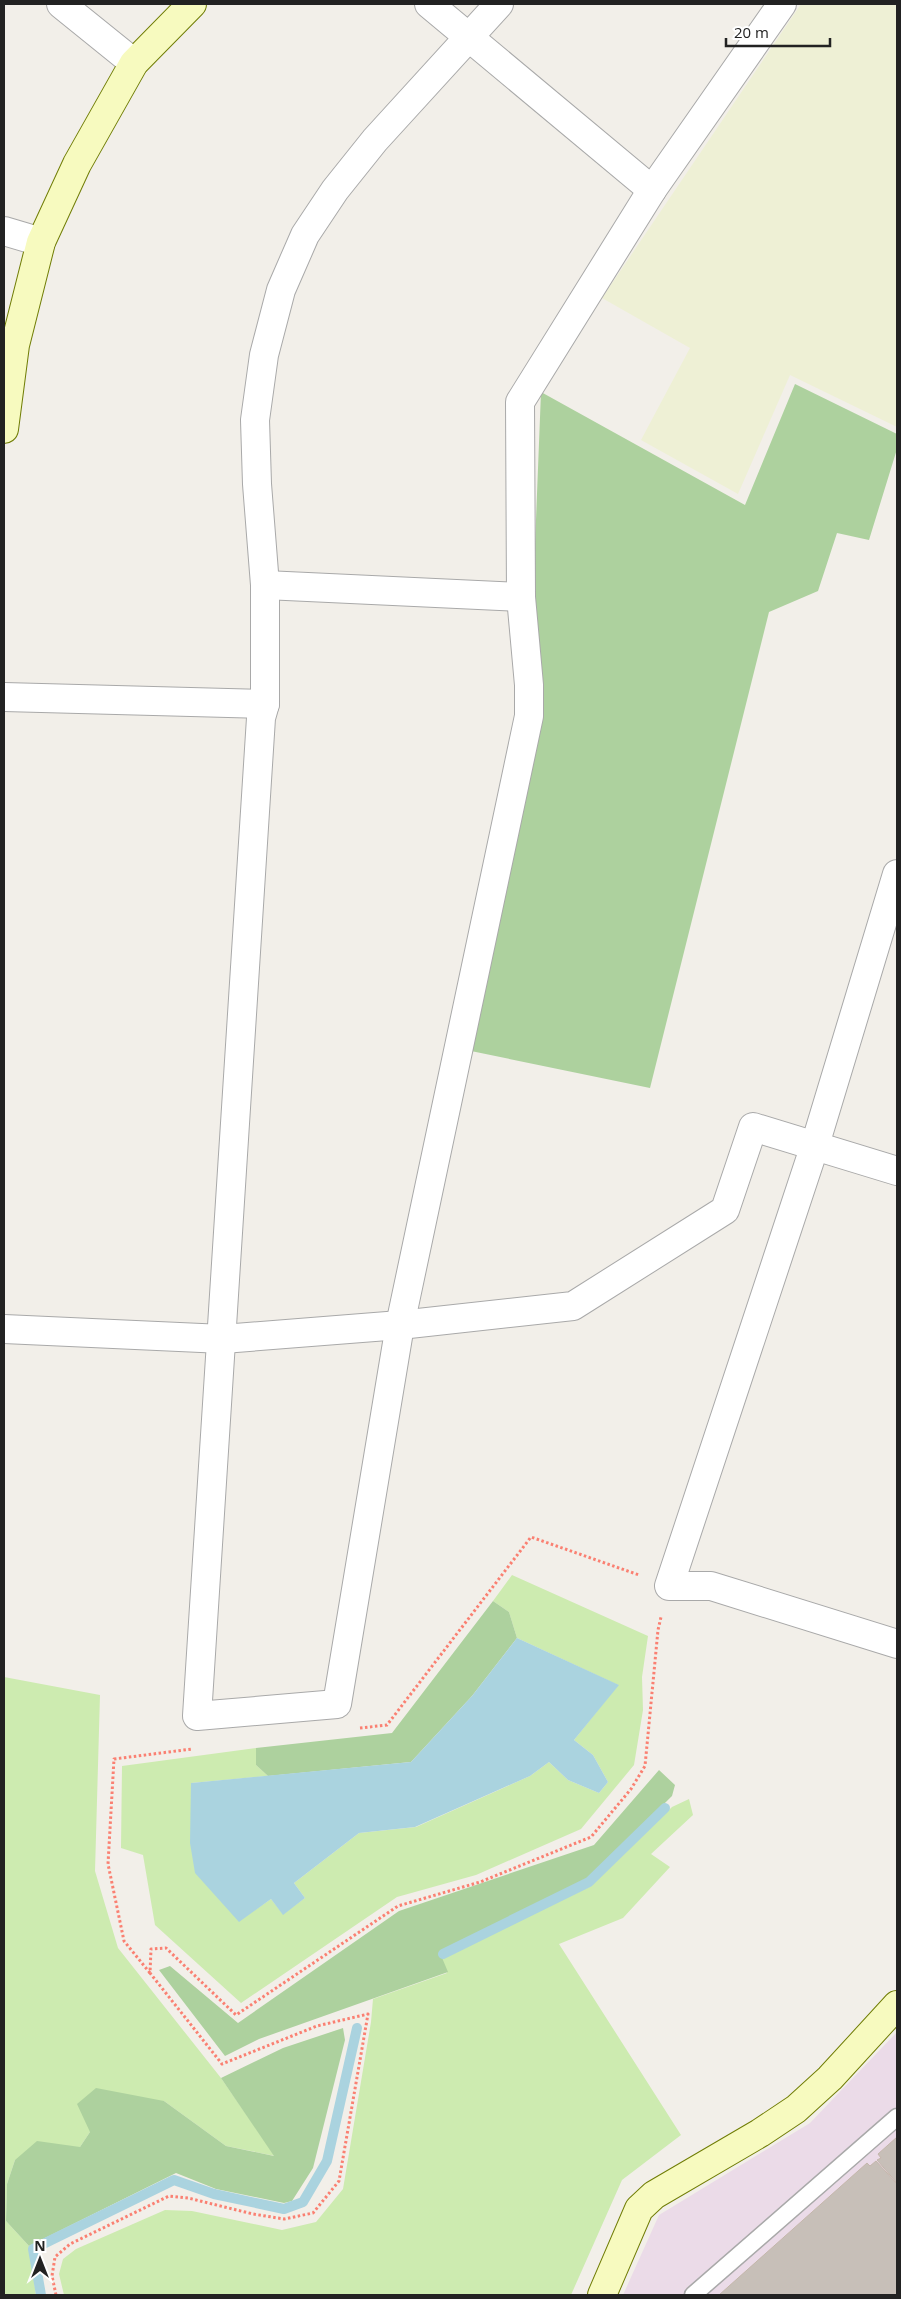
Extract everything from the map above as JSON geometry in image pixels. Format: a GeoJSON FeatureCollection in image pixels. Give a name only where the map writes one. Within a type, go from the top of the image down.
{"type":"FeatureCollection","features":[{"type":"Feature","properties":{"kind":"street"},"geometry":{"type":"LineString","coordinates":[[61,4],[134,63]]}},
{"type":"Feature","properties":{"kind":"street"},"geometry":{"type":"LineString","coordinates":[[4,429],[15,344],[42,242],[77,164],[134,63],[192,4]]}},
{"type":"Feature","properties":{"kind":"street"},"geometry":{"type":"LineString","coordinates":[[429,4],[652,190]]}},
{"type":"Feature","properties":{"kind":"street"},"geometry":{"type":"LineString","coordinates":[[499,4],[375,140],[335,190],[305,235],[281,290],[264,355],[255,420],[264,585],[264,704],[261,718],[223,1339],[197,1716],[337,1704],[400,1324],[529,716],[529,685],[521,598],[520,402],[652,190],[782,4]]}},
{"type":"Feature","properties":{"kind":"street"},"geometry":{"type":"LineString","coordinates":[[4,231],[42,242]]}},
{"type":"Feature","properties":{"kind":"street"},"geometry":{"type":"LineString","coordinates":[[264,585],[521,598]]}},
{"type":"Feature","properties":{"kind":"street"},"geometry":{"type":"LineString","coordinates":[[4,697],[264,704]]}},
{"type":"Feature","properties":{"kind":"street"},"geometry":{"type":"LineString","coordinates":[[897,874],[815,1146],[669,1586],[711,1586],[897,1644]]}},
{"type":"Feature","properties":{"kind":"street"},"geometry":{"type":"LineString","coordinates":[[4,1329],[223,1339],[400,1324],[573,1306],[726,1210],[754,1127],[897,1171]]}},
{"type":"Feature","properties":{"kind":"street"},"geometry":{"type":"LineString","coordinates":[[602,2295],[639,2209],[654,2195],[760,2133],[796,2109],[830,2078],[897,2005]]}},
{"type":"Feature","properties":{"kind":"lane"},"geometry":{"type":"LineString","coordinates":[[693,2295],[897,2117]]}},
{"type":"Feature","properties":{"kind":"path"},"geometry":{"type":"LineString","coordinates":[[56,2295],[52,2276],[55,2257],[70,2244],[169,2196],[188,2198],[253,2214],[284,2219],[313,2213],[339,2181],[368,2014],[317,2026],[222,2064],[150,1973],[151,1949],[166,1948],[236,2015],[398,1906],[480,1882],[591,1837],[630,1789],[645,1766],[658,1630],[669,1586]]}},
{"type":"Feature","properties":{"kind":"shaded area"},"geometry":{"type":"Polygon","coordinates":[[[897,2032],[897,2295],[623,2295],[659,2215],[810,2123],[897,2032]]]}},
{"type":"Feature","properties":{"kind":"green space"},"geometry":{"type":"Polygon","coordinates":[[[801,4],[897,4],[897,427],[790,375],[738,494],[641,440],[690,348],[602,298],[801,4]]]}},
{"type":"Feature","properties":{"kind":"green space"},"geometry":{"type":"Polygon","coordinates":[[[795,384],[897,434],[897,449],[869,540],[837,533],[818,591],[769,612],[650,1088],[471,1051],[533,596],[541,392],[745,505],[795,384]]]}},
{"type":"Feature","properties":{"kind":"green space"},"geometry":{"type":"Polygon","coordinates":[[[512,1575],[648,1636],[642,1677],[643,1710],[634,1765],[581,1829],[476,1875],[397,1897],[241,2003],[155,1925],[143,1855],[121,1848],[122,1766],[256,1748],[256,1765],[268,1776],[191,1783],[239,1921],[271,1899],[283,1914],[305,1898],[294,1883],[359,1833],[416,1827],[530,1776],[549,1762],[568,1780],[599,1793],[608,1782],[593,1755],[574,1740],[618,1685],[517,1638],[509,1612],[493,1601],[512,1575]]]}},
{"type":"Feature","properties":{"kind":"green space"},"geometry":{"type":"Polygon","coordinates":[[[493,1601],[509,1612],[517,1638],[472,1696],[411,1762],[268,1776],[256,1765],[256,1748],[392,1733],[493,1601]]]}},
{"type":"Feature","properties":{"kind":"green space"},"geometry":{"type":"Polygon","coordinates":[[[4,1677],[100,1695],[95,1871],[118,1948],[221,2078],[275,2156],[226,2146],[164,2101],[90,2132],[80,2147],[15,2160],[7,2184],[6,2221],[29,2246],[36,2295],[4,2295],[4,1677]]]}},
{"type":"Feature","properties":{"kind":"green space"},"geometry":{"type":"Polygon","coordinates":[[[659,1770],[675,1785],[672,1796],[588,1879],[440,1953],[448,1972],[259,2039],[225,2056],[159,1970],[170,1966],[238,2023],[399,1911],[594,1845],[659,1770]]]}},
{"type":"Feature","properties":{"kind":"green space"},"geometry":{"type":"Polygon","coordinates":[[[689,1799],[693,1815],[651,1854],[670,1867],[623,1918],[559,1944],[681,2135],[622,2180],[571,2295],[64,2295],[59,2274],[63,2259],[76,2249],[165,2210],[192,2211],[282,2230],[316,2222],[343,2189],[371,2022],[373,1999],[447,1973],[441,1958],[591,1886],[672,1807],[689,1799]]]}},
{"type":"Feature","properties":{"kind":"green space"},"geometry":{"type":"Polygon","coordinates":[[[343,2028],[345,2040],[313,2168],[292,2201],[284,2203],[216,2189],[176,2173],[29,2246],[6,2221],[7,2184],[15,2160],[37,2141],[80,2147],[90,2132],[77,2104],[96,2088],[164,2101],[226,2146],[274,2156],[221,2078],[283,2048],[343,2028]]]}},
{"type":"Feature","properties":{"kind":"water"},"geometry":{"type":"Polygon","coordinates":[[[517,1638],[619,1685],[574,1740],[593,1755],[608,1782],[599,1793],[568,1780],[549,1762],[530,1776],[415,1827],[359,1833],[294,1883],[305,1898],[283,1915],[271,1899],[239,1922],[195,1873],[190,1843],[191,1783],[411,1762],[472,1696],[517,1638]]]}},
{"type":"Feature","properties":{"kind":"building"},"geometry":{"type":"Polygon","coordinates":[[[897,2137],[897,2183],[877,2160],[881,2158],[878,2154],[897,2137]]]}},
{"type":"Feature","properties":{"kind":"building"},"geometry":{"type":"Polygon","coordinates":[[[876,2161],[897,2184],[897,2295],[719,2295],[867,2163],[870,2166],[876,2161]]]}},
{"type":"Feature","properties":{"kind":"waterway"},"geometry":{"type":"LineString","coordinates":[[443,1954],[589,1882],[665,1808]]}},
{"type":"Feature","properties":{"kind":"waterway"},"geometry":{"type":"LineString","coordinates":[[41,2295],[33,2249],[174,2180],[214,2194],[284,2209],[303,2202],[327,2161],[357,2028]]}}]}
